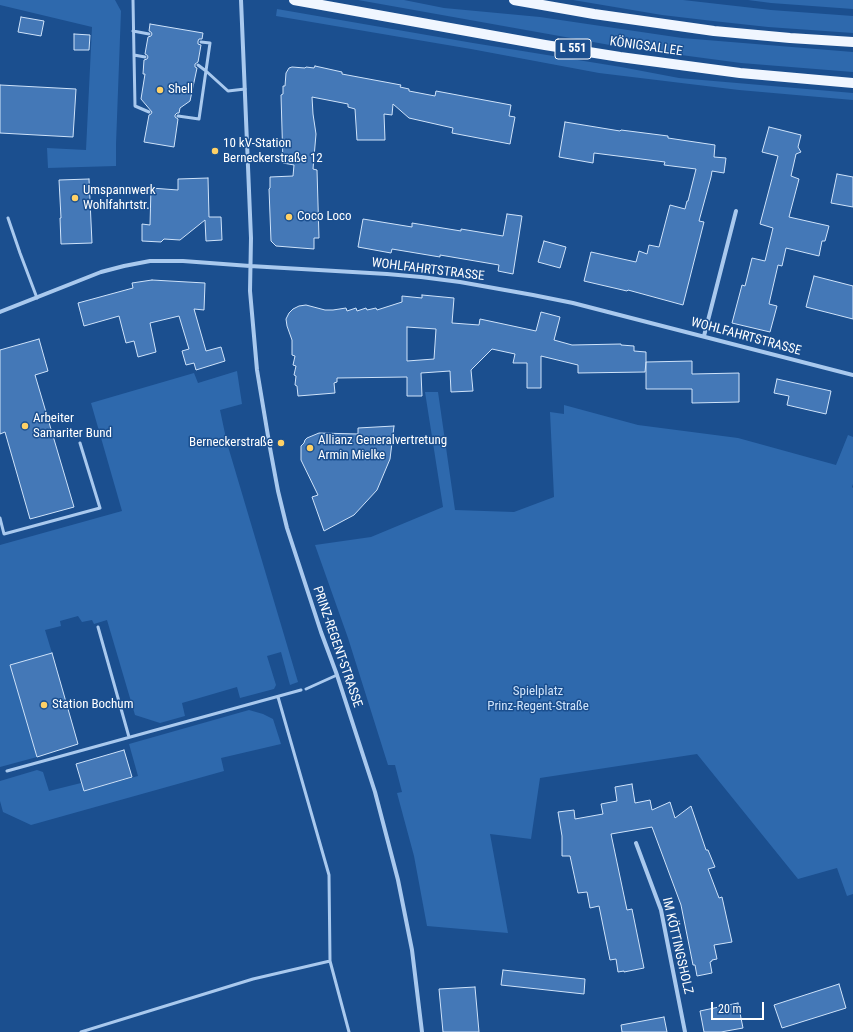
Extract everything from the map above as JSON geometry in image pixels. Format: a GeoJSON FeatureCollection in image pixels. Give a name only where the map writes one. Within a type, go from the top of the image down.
{"type":"FeatureCollection","features":[{"type":"Feature","properties":{"kind":"main road","name":"KÖNIGSALLEE"},"geometry":{"type":"LineString","coordinates":[[294,0],[620,57],[740,73],[853,83]]}},
{"type":"Feature","properties":{"kind":"main road","name":"KÖNIGSALLEE"},"geometry":{"type":"LineString","coordinates":[[514,0],[594,14],[714,31],[853,42]]}},
{"type":"Feature","properties":{"kind":"street"},"geometry":{"type":"LineString","coordinates":[[241,0],[251,230],[250,266]]}},
{"type":"Feature","properties":{"kind":"street"},"geometry":{"type":"LineString","coordinates":[[704,336],[736,211]]}},
{"type":"Feature","properties":{"kind":"street","name":"WOHLFAHRTSTRASSE"},"geometry":{"type":"LineString","coordinates":[[0,312],[101,272],[150,261],[183,261],[421,277],[460,282],[573,303],[853,375]]}},
{"type":"Feature","properties":{"kind":"street","name":"PRINZ-REGENT-STRASSE"},"geometry":{"type":"LineString","coordinates":[[250,266],[250,298],[257,370],[278,491],[287,528],[375,792],[398,880],[412,950],[422,1032]]}},
{"type":"Feature","properties":{"kind":"street","name":"IM KÖTTINGSHOLZ"},"geometry":{"type":"LineString","coordinates":[[636,843],[661,910],[685,1032]]}},
{"type":"Feature","properties":{"kind":"lane"},"geometry":{"type":"LineString","coordinates":[[132,0],[135,106],[149,112]]}},
{"type":"Feature","properties":{"kind":"lane"},"geometry":{"type":"LineString","coordinates":[[133,31],[149,34]]}},
{"type":"Feature","properties":{"kind":"lane"},"geometry":{"type":"LineString","coordinates":[[178,116],[198,119],[210,43],[201,42]]}},
{"type":"Feature","properties":{"kind":"lane"},"geometry":{"type":"LineString","coordinates":[[134,55],[145,57]]}},
{"type":"Feature","properties":{"kind":"lane"},"geometry":{"type":"LineString","coordinates":[[198,65],[228,91],[245,90]]}},
{"type":"Feature","properties":{"kind":"lane"},"geometry":{"type":"LineString","coordinates":[[8,218],[37,298]]}},
{"type":"Feature","properties":{"kind":"lane"},"geometry":{"type":"LineString","coordinates":[[0,518],[4,534],[100,508],[80,443]]}},
{"type":"Feature","properties":{"kind":"lane"},"geometry":{"type":"LineString","coordinates":[[98,627],[129,738]]}},
{"type":"Feature","properties":{"kind":"lane"},"geometry":{"type":"LineString","coordinates":[[306,689],[337,675]]}},
{"type":"Feature","properties":{"kind":"lane"},"geometry":{"type":"LineString","coordinates":[[7,771],[301,690]]}},
{"type":"Feature","properties":{"kind":"lane"},"geometry":{"type":"LineString","coordinates":[[278,697],[329,875],[330,961],[349,1032]]}},
{"type":"Feature","properties":{"kind":"lane"},"geometry":{"type":"LineString","coordinates":[[81,1032],[253,979],[330,961]]}},
{"type":"Feature","properties":{"kind":"green space"},"geometry":{"type":"Polygon","coordinates":[[[0,0],[115,0],[121,11],[116,166],[48,168],[47,148],[86,150],[92,27],[0,5],[0,0]]]}},
{"type":"Feature","properties":{"kind":"green space"},"geometry":{"type":"Polygon","coordinates":[[[358,0],[404,0],[444,8],[540,17],[682,38],[853,52],[853,72],[741,63],[621,47],[358,0]]]}},
{"type":"Feature","properties":{"kind":"green space"},"geometry":{"type":"Polygon","coordinates":[[[573,0],[683,0],[771,10],[853,16],[853,33],[768,27],[662,15],[573,0]]]}},
{"type":"Feature","properties":{"kind":"green space"},"geometry":{"type":"Polygon","coordinates":[[[748,0],[853,0],[853,9],[771,3],[748,0]]]}},
{"type":"Feature","properties":{"kind":"green space"},"geometry":{"type":"Polygon","coordinates":[[[277,9],[679,78],[853,93],[853,100],[739,90],[599,73],[471,49],[276,16],[277,9]]]}},
{"type":"Feature","properties":{"kind":"green space"},"geometry":{"type":"Polygon","coordinates":[[[237,371],[242,404],[220,410],[227,443],[298,682],[290,685],[281,652],[267,656],[276,685],[274,689],[240,698],[237,687],[182,703],[185,716],[160,723],[135,715],[107,620],[94,624],[92,620],[82,622],[78,616],[60,621],[61,626],[45,630],[52,653],[10,665],[37,757],[0,767],[0,545],[122,511],[91,403],[194,373],[198,383],[237,371]]]}},
{"type":"Feature","properties":{"kind":"green space","name":"Spielplatz Prinz-Regent-Straße"},"geometry":{"type":"Polygon","coordinates":[[[425,392],[438,392],[455,510],[514,512],[554,497],[550,412],[564,414],[564,405],[638,425],[738,438],[836,465],[848,435],[853,437],[853,894],[847,896],[837,868],[798,879],[697,754],[540,778],[531,839],[490,834],[508,933],[427,926],[414,856],[397,793],[402,792],[395,765],[388,765],[348,638],[315,545],[371,537],[443,507],[425,392]]]}},
{"type":"Feature","properties":{"kind":"green space"},"geometry":{"type":"Polygon","coordinates":[[[249,710],[273,719],[281,744],[221,758],[224,771],[31,825],[3,812],[0,801],[0,781],[37,770],[43,772],[49,791],[81,783],[84,791],[138,776],[129,744],[249,710]]]}},
{"type":"Feature","properties":{"kind":"building"},"geometry":{"type":"Polygon","coordinates":[[[21,17],[44,21],[41,36],[18,32],[21,17]]]}},
{"type":"Feature","properties":{"kind":"building","name":"Shell"},"geometry":{"type":"Polygon","coordinates":[[[150,24],[203,33],[202,39],[199,39],[198,41],[198,44],[201,45],[198,62],[195,64],[195,67],[197,68],[190,101],[180,108],[179,113],[175,115],[178,119],[174,147],[144,142],[149,115],[152,112],[141,99],[145,74],[143,74],[144,60],[148,57],[145,54],[148,37],[152,34],[149,31],[150,24]]]}},
{"type":"Feature","properties":{"kind":"building"},"geometry":{"type":"Polygon","coordinates":[[[74,34],[90,35],[89,50],[74,50],[74,34]]]}},
{"type":"Feature","properties":{"kind":"building"},"geometry":{"type":"Polygon","coordinates":[[[315,66],[342,72],[342,74],[401,85],[400,87],[409,89],[409,91],[435,96],[436,91],[511,105],[509,116],[515,117],[510,144],[452,133],[453,128],[409,118],[393,104],[392,115],[384,114],[385,140],[357,140],[355,109],[348,107],[348,104],[312,97],[316,134],[313,169],[317,170],[319,238],[314,238],[314,249],[276,246],[271,241],[270,177],[293,176],[294,165],[283,163],[281,95],[283,94],[286,73],[289,68],[314,68],[315,66]]]}},
{"type":"Feature","properties":{"kind":"building"},"geometry":{"type":"Polygon","coordinates":[[[0,85],[76,89],[73,137],[0,133],[0,85]]]}},
{"type":"Feature","properties":{"kind":"building"},"geometry":{"type":"Polygon","coordinates":[[[565,122],[620,131],[668,136],[668,138],[715,145],[714,157],[726,158],[724,173],[712,171],[699,221],[704,222],[683,305],[628,290],[584,281],[591,252],[636,262],[639,251],[647,254],[649,245],[659,247],[670,205],[685,209],[696,169],[664,165],[665,162],[594,153],[593,163],[559,157],[565,122]]]}},
{"type":"Feature","properties":{"kind":"building"},"geometry":{"type":"Polygon","coordinates":[[[769,127],[801,135],[798,147],[801,152],[796,154],[791,176],[799,179],[789,217],[829,226],[825,241],[822,241],[819,256],[786,248],[782,266],[778,265],[769,304],[777,306],[770,332],[732,323],[742,285],[745,286],[752,258],[765,261],[773,228],[760,224],[778,156],[762,152],[769,127]]]}},
{"type":"Feature","properties":{"kind":"building"},"geometry":{"type":"Polygon","coordinates":[[[837,174],[853,177],[853,207],[831,203],[837,174]]]}},
{"type":"Feature","properties":{"kind":"building"},"geometry":{"type":"Polygon","coordinates":[[[208,178],[209,217],[221,217],[222,240],[206,241],[205,220],[180,240],[164,239],[161,242],[142,241],[142,224],[150,225],[151,188],[178,190],[178,179],[208,178]]]}},
{"type":"Feature","properties":{"kind":"building","name":"Umspannwerk Wohlfahrtstr."},"geometry":{"type":"Polygon","coordinates":[[[89,179],[92,243],[61,244],[59,180],[89,179]]]}},
{"type":"Feature","properties":{"kind":"building"},"geometry":{"type":"Polygon","coordinates":[[[507,214],[522,216],[513,274],[498,271],[499,265],[440,255],[440,257],[392,249],[391,253],[358,247],[363,219],[412,227],[412,223],[503,236],[507,214]]]}},
{"type":"Feature","properties":{"kind":"building"},"geometry":{"type":"Polygon","coordinates":[[[544,241],[566,247],[560,268],[538,262],[544,241]]]}},
{"type":"Feature","properties":{"kind":"building"},"geometry":{"type":"Polygon","coordinates":[[[814,276],[853,286],[853,319],[806,307],[814,276]]]}},
{"type":"Feature","properties":{"kind":"building"},"geometry":{"type":"Polygon","coordinates":[[[152,280],[205,283],[204,310],[194,309],[206,351],[221,347],[225,361],[196,370],[194,363],[186,365],[182,351],[189,349],[179,316],[150,323],[156,352],[138,357],[134,341],[126,343],[119,316],[84,326],[78,303],[133,288],[132,283],[152,280]]]}},
{"type":"Feature","properties":{"kind":"building"},"geometry":{"type":"Polygon","coordinates":[[[422,295],[454,298],[452,323],[479,325],[480,319],[536,331],[541,312],[560,317],[554,340],[572,345],[621,344],[634,346],[634,351],[646,352],[645,372],[578,373],[578,365],[541,356],[541,388],[527,388],[527,363],[513,363],[515,354],[492,349],[471,370],[473,391],[451,392],[450,371],[421,373],[422,396],[407,396],[407,377],[337,378],[337,382],[334,383],[335,393],[298,396],[297,386],[295,385],[296,376],[294,375],[296,366],[293,365],[295,356],[292,355],[292,340],[286,319],[293,309],[306,305],[325,310],[346,308],[347,311],[356,308],[357,311],[366,308],[367,310],[376,308],[377,310],[402,302],[402,296],[422,298],[422,295]],[[407,327],[407,361],[434,359],[436,329],[407,327]]]}},
{"type":"Feature","properties":{"kind":"building","name":"Arbeiter Samariter Bund"},"geometry":{"type":"Polygon","coordinates":[[[39,339],[48,371],[35,375],[74,507],[30,519],[5,432],[0,434],[0,350],[39,339]]]}},
{"type":"Feature","properties":{"kind":"building"},"geometry":{"type":"Polygon","coordinates":[[[692,361],[692,374],[739,373],[739,402],[692,403],[692,389],[646,389],[646,362],[692,361]]]}},
{"type":"Feature","properties":{"kind":"building"},"geometry":{"type":"Polygon","coordinates":[[[777,379],[831,391],[826,414],[787,405],[789,396],[774,393],[777,379]]]}},
{"type":"Feature","properties":{"kind":"building"},"geometry":{"type":"Polygon","coordinates":[[[394,426],[390,459],[377,490],[354,515],[324,531],[312,497],[318,495],[301,460],[301,446],[305,440],[319,433],[358,434],[358,428],[394,426]]]}},
{"type":"Feature","properties":{"kind":"building","name":"Station Bochum"},"geometry":{"type":"Polygon","coordinates":[[[52,653],[78,744],[37,757],[10,665],[52,653]]]}},
{"type":"Feature","properties":{"kind":"building"},"geometry":{"type":"Polygon","coordinates":[[[124,750],[132,777],[84,791],[76,764],[124,750]]]}},
{"type":"Feature","properties":{"kind":"building"},"geometry":{"type":"Polygon","coordinates":[[[632,784],[635,803],[650,800],[652,810],[670,802],[675,818],[691,806],[706,850],[708,850],[715,867],[708,869],[719,898],[722,897],[732,942],[714,945],[717,959],[710,962],[712,973],[697,976],[695,965],[693,965],[681,905],[652,827],[611,834],[627,910],[632,909],[644,968],[618,972],[616,959],[610,960],[599,906],[590,908],[587,892],[578,893],[570,856],[562,856],[562,836],[558,812],[574,810],[575,819],[603,814],[601,804],[617,801],[615,787],[632,784]]]}},
{"type":"Feature","properties":{"kind":"building"},"geometry":{"type":"Polygon","coordinates":[[[503,970],[585,979],[584,994],[501,985],[503,970]]]}},
{"type":"Feature","properties":{"kind":"building"},"geometry":{"type":"Polygon","coordinates":[[[839,984],[846,1008],[782,1028],[774,1005],[839,984]]]}},
{"type":"Feature","properties":{"kind":"building"},"geometry":{"type":"Polygon","coordinates":[[[475,987],[479,1032],[443,1032],[439,989],[475,987]]]}},
{"type":"Feature","properties":{"kind":"building"},"geometry":{"type":"Polygon","coordinates":[[[738,1003],[743,1028],[721,1032],[704,1032],[700,1011],[738,1003]]]}},
{"type":"Feature","properties":{"kind":"building"},"geometry":{"type":"Polygon","coordinates":[[[664,1017],[667,1032],[622,1032],[621,1025],[664,1017]]]}},
{"type":"Feature","properties":{"kind":"place","name":"Shell"},"geometry":{"type":"Point","coordinates":[160,90]}},
{"type":"Feature","properties":{"kind":"place","name":"10 kV-Station Berneckerstraße 12"},"geometry":{"type":"Point","coordinates":[215,151]}},
{"type":"Feature","properties":{"kind":"place","name":"Umspannwerk Wohlfahrtstr."},"geometry":{"type":"Point","coordinates":[75,198]}},
{"type":"Feature","properties":{"kind":"place","name":"Coco Loco"},"geometry":{"type":"Point","coordinates":[289,217]}},
{"type":"Feature","properties":{"kind":"place","name":"Arbeiter Samariter Bund"},"geometry":{"type":"Point","coordinates":[25,426]}},
{"type":"Feature","properties":{"kind":"place","name":"Berneckerstraße"},"geometry":{"type":"Point","coordinates":[281,443]}},
{"type":"Feature","properties":{"kind":"place","name":"Allianz Generalvertretung Armin Mielke"},"geometry":{"type":"Point","coordinates":[310,448]}},
{"type":"Feature","properties":{"kind":"place","name":"Station Bochum"},"geometry":{"type":"Point","coordinates":[44,705]}}]}
